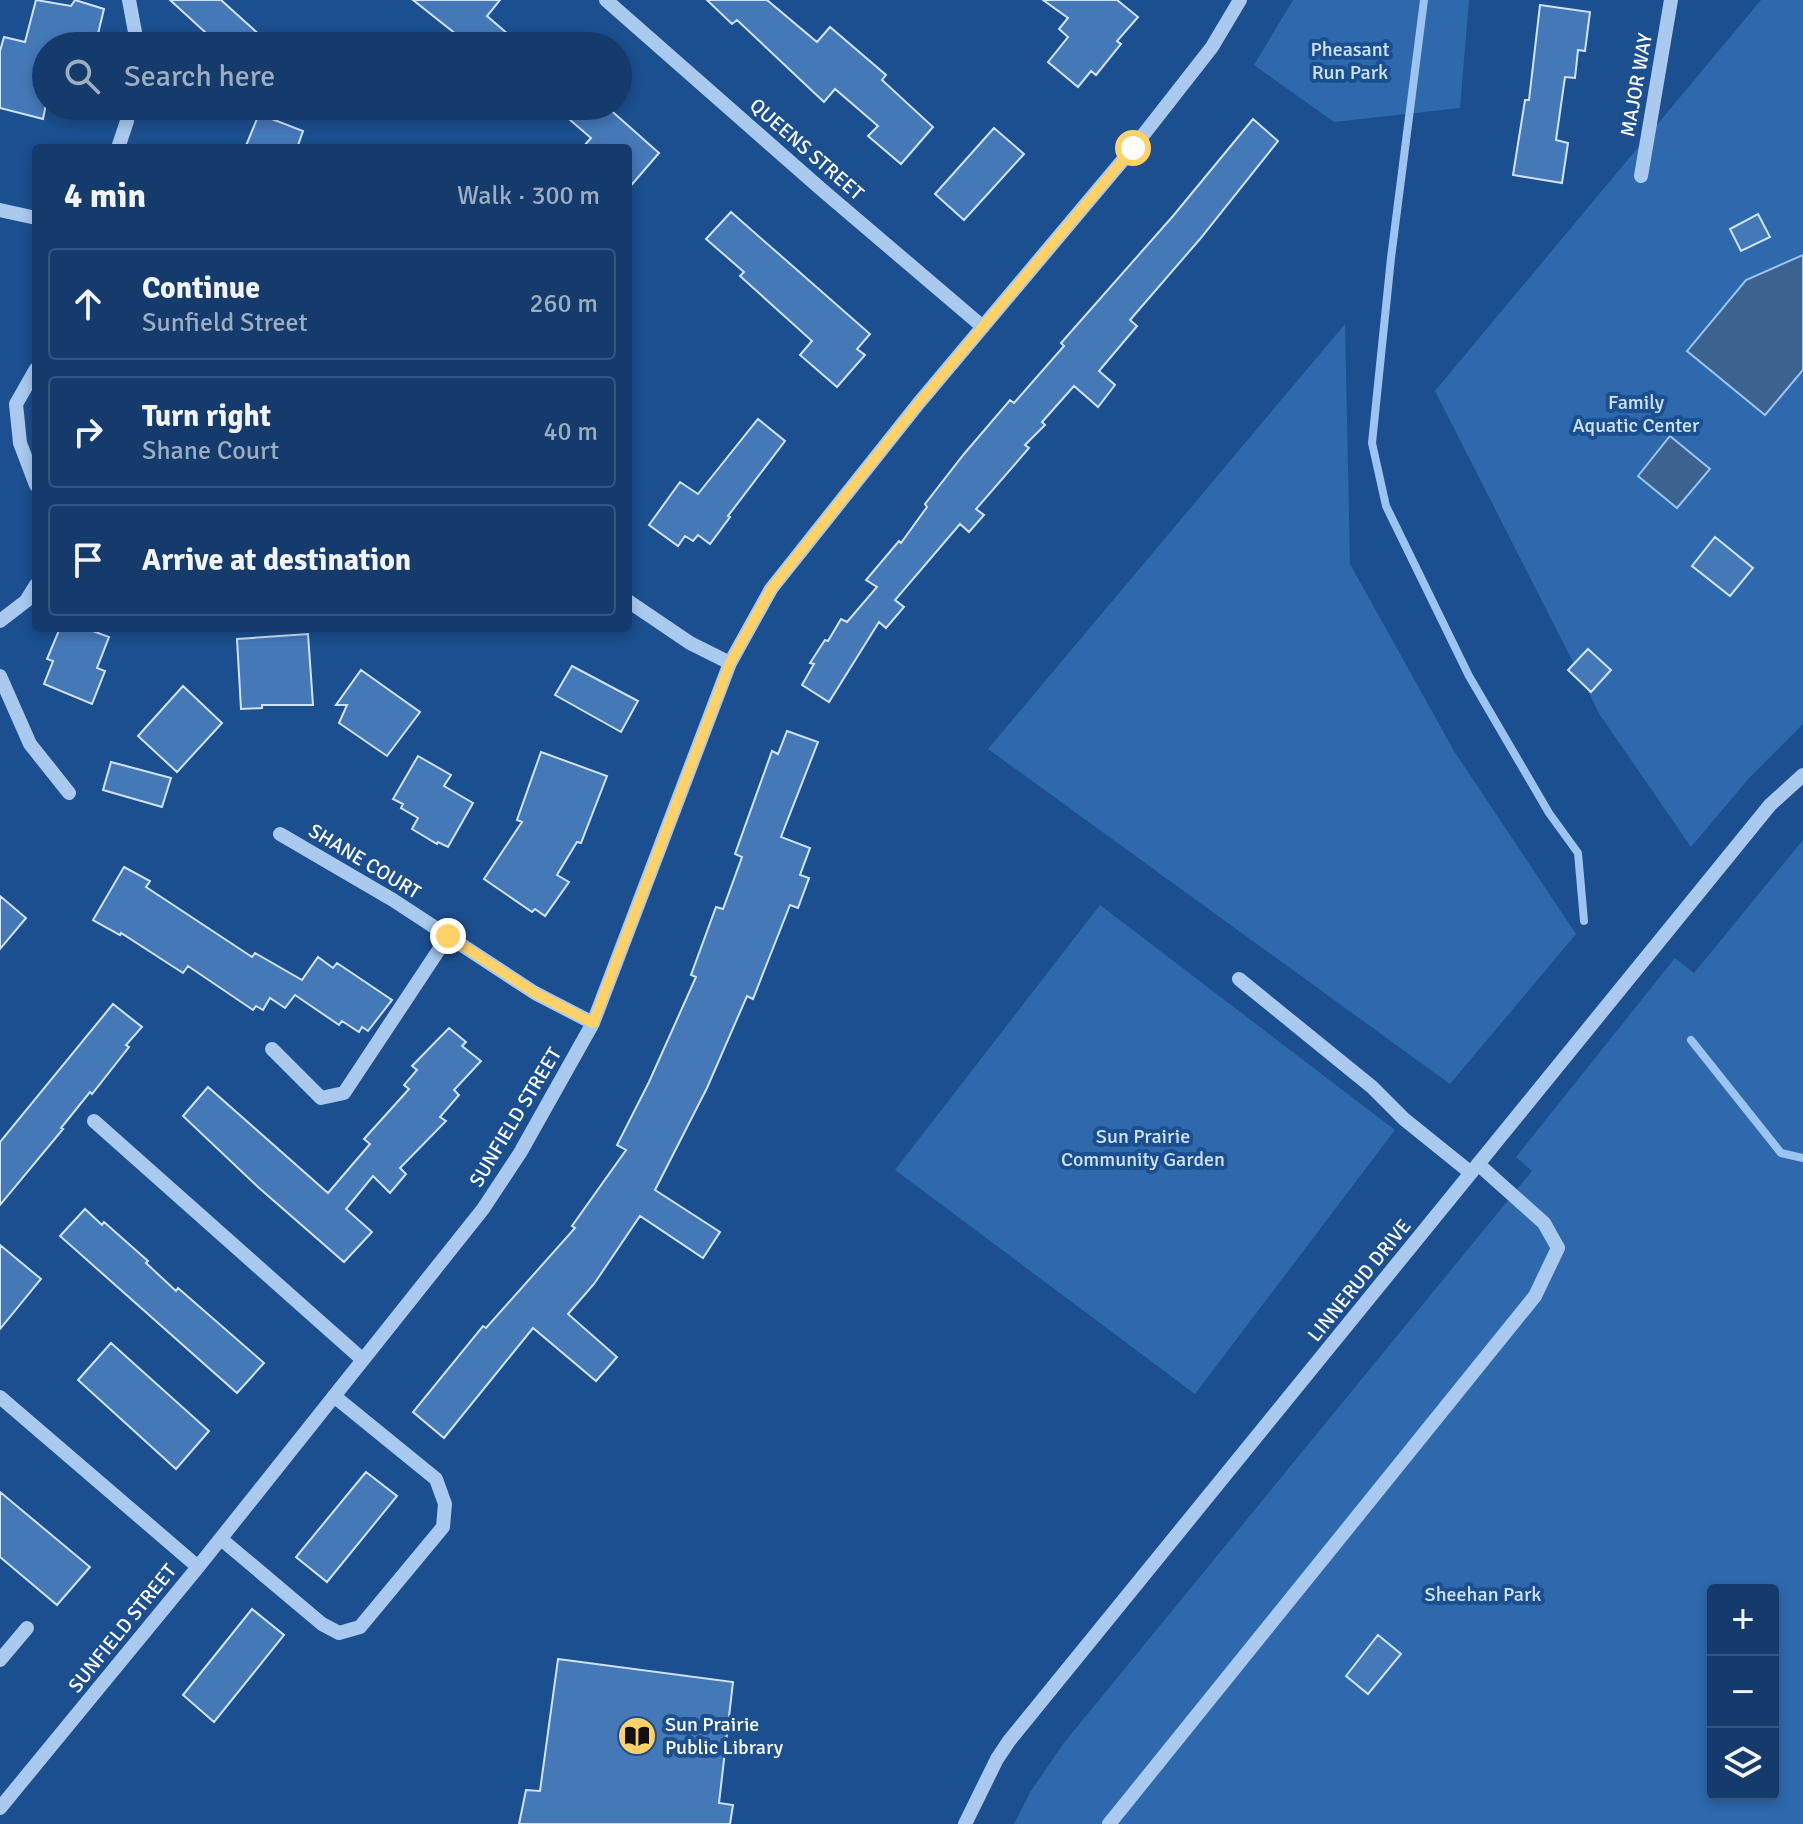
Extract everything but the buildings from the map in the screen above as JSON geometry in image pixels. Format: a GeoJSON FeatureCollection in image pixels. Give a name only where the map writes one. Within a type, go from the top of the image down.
{"type":"FeatureCollection","features":[{"type":"Feature","properties":{"kind":"street"},"geometry":{"type":"LineString","coordinates":[[129,0],[135,32]]}},
{"type":"Feature","properties":{"kind":"street","name":"QUEENS STREET"},"geometry":{"type":"LineString","coordinates":[[606,0],[983,327]]}},
{"type":"Feature","properties":{"kind":"street","name":"SUNFIELD STREET"},"geometry":{"type":"LineString","coordinates":[[0,1808],[221,1539],[483,1209],[520,1153],[593,1023],[730,663],[771,589],[1133,148],[1212,47],[1240,0]]}},
{"type":"Feature","properties":{"kind":"street","name":"MAJOR WAY"},"geometry":{"type":"LineString","coordinates":[[1641,176],[1671,0]]}},
{"type":"Feature","properties":{"kind":"street"},"geometry":{"type":"LineString","coordinates":[[119,144],[127,120]]}},
{"type":"Feature","properties":{"kind":"street"},"geometry":{"type":"LineString","coordinates":[[0,210],[32,217]]}},
{"type":"Feature","properties":{"kind":"street"},"geometry":{"type":"LineString","coordinates":[[32,376],[16,404],[20,443],[32,474]]}},
{"type":"Feature","properties":{"kind":"street"},"geometry":{"type":"LineString","coordinates":[[0,621],[26,601],[32,591]]}},
{"type":"Feature","properties":{"kind":"street"},"geometry":{"type":"LineString","coordinates":[[632,604],[690,643],[730,663]]}},
{"type":"Feature","properties":{"kind":"street"},"geometry":{"type":"LineString","coordinates":[[0,676],[30,744],[69,793]]}},
{"type":"Feature","properties":{"kind":"street","name":"LINNERUD DRIVE"},"geometry":{"type":"LineString","coordinates":[[965,1824],[1009,1741],[1770,805],[1803,775]]}},
{"type":"Feature","properties":{"kind":"street","name":"SHANE COURT"},"geometry":{"type":"LineString","coordinates":[[280,834],[535,993],[593,1023]]}},
{"type":"Feature","properties":{"kind":"street"},"geometry":{"type":"LineString","coordinates":[[272,1049],[321,1098],[344,1093],[448,936]]}},
{"type":"Feature","properties":{"kind":"street"},"geometry":{"type":"LineString","coordinates":[[1109,1824],[1535,1296],[1558,1248],[1544,1223],[1404,1119],[1372,1087],[1239,979]]}},
{"type":"Feature","properties":{"kind":"street"},"geometry":{"type":"LineString","coordinates":[[94,1121],[363,1360]]}},
{"type":"Feature","properties":{"kind":"street"},"geometry":{"type":"LineString","coordinates":[[221,1539],[322,1624],[339,1633],[360,1627],[443,1527],[445,1504],[436,1479],[334,1396]]}},
{"type":"Feature","properties":{"kind":"street"},"geometry":{"type":"LineString","coordinates":[[0,1397],[198,1567]]}},
{"type":"Feature","properties":{"kind":"street"},"geometry":{"type":"LineString","coordinates":[[0,1660],[27,1628]]}},
{"type":"Feature","properties":{"kind":"green space","name":"Pheasant Run Park"},"geometry":{"type":"Polygon","coordinates":[[[1293,0],[1469,0],[1460,108],[1334,122],[1254,65],[1293,0]]]}},
{"type":"Feature","properties":{"kind":"green space","name":"Family Aquatic Center"},"geometry":{"type":"Polygon","coordinates":[[[1761,0],[1803,0],[1803,724],[1751,776],[1691,847],[1600,715],[1435,391],[1761,0]]]}},
{"type":"Feature","properties":{"kind":"green space"},"geometry":{"type":"Polygon","coordinates":[[[1345,324],[1350,564],[1454,751],[1576,934],[1450,1084],[988,749],[1345,324]]]}},
{"type":"Feature","properties":{"kind":"green space","name":"Sheehan Park"},"geometry":{"type":"Polygon","coordinates":[[[1803,840],[1803,1824],[1014,1824],[1031,1791],[1063,1744],[1532,1171],[1516,1157],[1675,958],[1694,973],[1803,840]]]}},
{"type":"Feature","properties":{"kind":"green space","name":"Sun Prairie Community Garden"},"geometry":{"type":"Polygon","coordinates":[[[1100,905],[1395,1130],[1195,1394],[895,1170],[1100,905]]]}},
{"type":"Feature","properties":{"kind":"shaded area"},"geometry":{"type":"Polygon","coordinates":[[[1803,255],[1803,370],[1765,415],[1687,351],[1746,280],[1803,255]]]}},
{"type":"Feature","properties":{"kind":"shaded area"},"geometry":{"type":"Polygon","coordinates":[[[1670,436],[1710,469],[1677,508],[1638,476],[1670,436]]]}},
{"type":"Feature","properties":{"kind":"waterway"},"geometry":{"type":"LineString","coordinates":[[1424,0],[1391,258],[1372,443],[1386,506],[1469,676],[1549,813],[1578,853],[1584,921]]}},
{"type":"Feature","properties":{"kind":"waterway"},"geometry":{"type":"LineString","coordinates":[[1691,1040],[1781,1153],[1803,1158]]}},
{"type":"Feature","properties":{"kind":"place","name":"Sun Prairie Public Library"},"geometry":{"type":"Point","coordinates":[637,1736]}},
{"type":"Feature","properties":{"kind":"route"},"geometry":{"type":"LineString","coordinates":[[448,936],[535,993],[593,1023],[730,663],[771,589],[918,404],[1133,148]]}}]}
